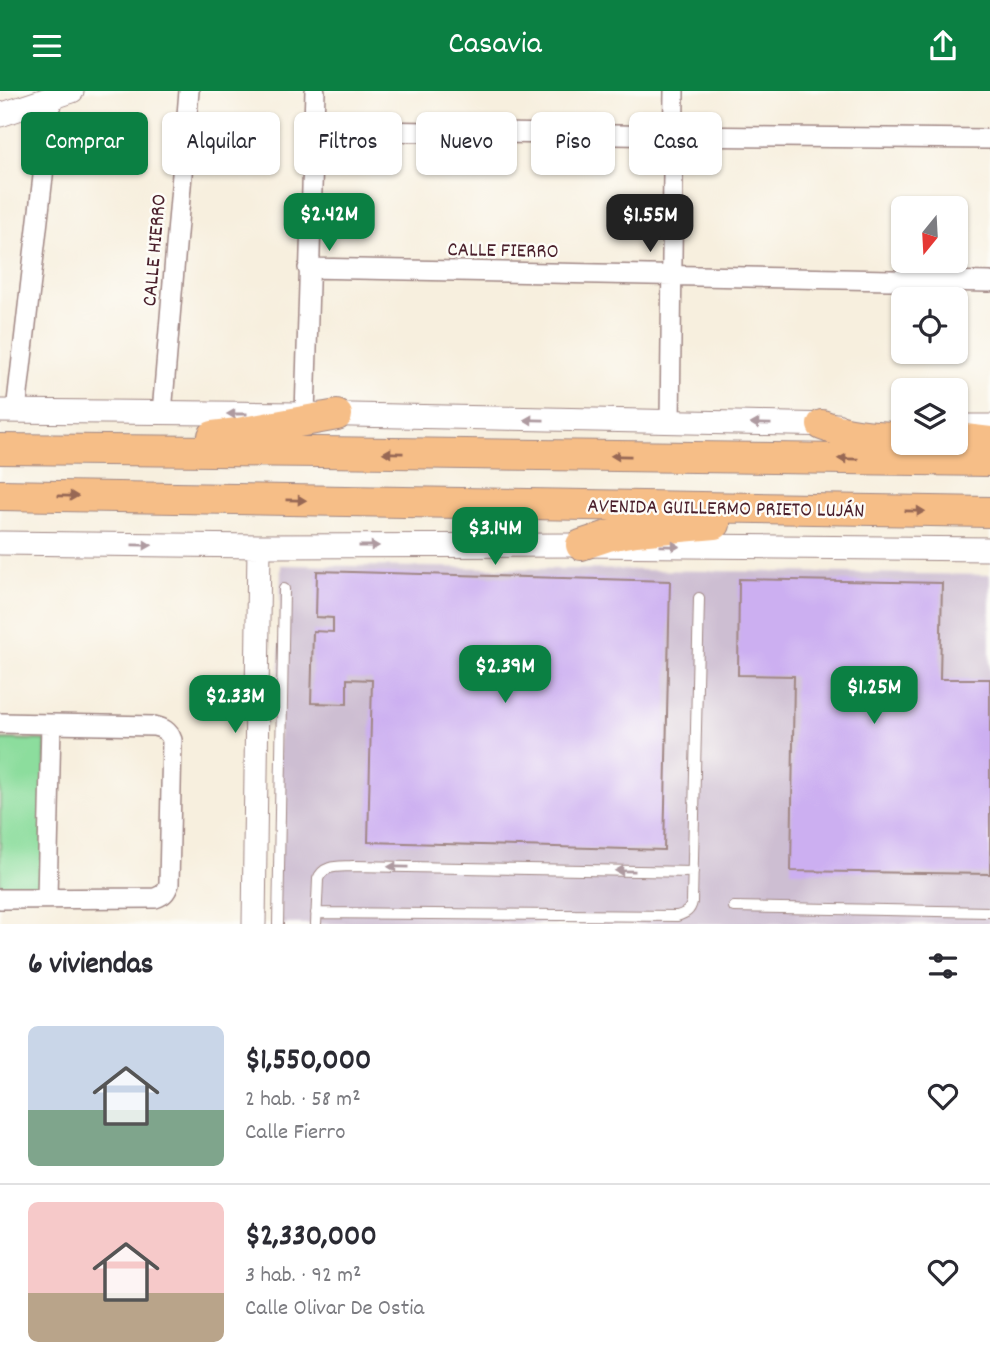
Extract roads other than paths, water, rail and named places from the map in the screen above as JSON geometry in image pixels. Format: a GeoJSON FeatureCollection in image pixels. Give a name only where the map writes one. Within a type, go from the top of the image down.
{"type":"FeatureCollection","features":[{"type":"Feature","properties":{"kind":"main road"},"geometry":{"type":"LineString","coordinates":[[118,451],[159,438],[238,433],[337,415]]}},
{"type":"Feature","properties":{"kind":"main road"},"geometry":{"type":"LineString","coordinates":[[822,425],[853,434],[891,436]]}},
{"type":"Feature","properties":{"kind":"main road"},"geometry":{"type":"LineString","coordinates":[[968,439],[990,442]]}},
{"type":"Feature","properties":{"kind":"main road"},"geometry":{"type":"LineString","coordinates":[[0,449],[990,461]]}},
{"type":"Feature","properties":{"kind":"main road","name":"AVENIDA GUILLERMO PRIETO LUJÁN"},"geometry":{"type":"LineString","coordinates":[[0,495],[990,512]]}},
{"type":"Feature","properties":{"kind":"main road"},"geometry":{"type":"LineString","coordinates":[[581,545],[636,531],[837,517],[876,510]]}},
{"type":"Feature","properties":{"kind":"street","name":"CALLE HIERRO"},"geometry":{"type":"LineString","coordinates":[[162,413],[189,91]]}},
{"type":"Feature","properties":{"kind":"street"},"geometry":{"type":"LineString","coordinates":[[314,112],[315,91]]}},
{"type":"Feature","properties":{"kind":"street"},"geometry":{"type":"LineString","coordinates":[[674,91],[674,112]]}},
{"type":"Feature","properties":{"kind":"street"},"geometry":{"type":"LineString","coordinates":[[0,115],[62,94],[8,411],[891,425]]}},
{"type":"Feature","properties":{"kind":"street"},"geometry":{"type":"LineString","coordinates":[[402,131],[629,135]]}},
{"type":"Feature","properties":{"kind":"street"},"geometry":{"type":"LineString","coordinates":[[722,136],[990,139]]}},
{"type":"Feature","properties":{"kind":"street"},"geometry":{"type":"LineString","coordinates":[[305,414],[312,175]]}},
{"type":"Feature","properties":{"kind":"street"},"geometry":{"type":"LineString","coordinates":[[670,423],[672,175]]}},
{"type":"Feature","properties":{"kind":"street","name":"CALLE FIERRO"},"geometry":{"type":"LineString","coordinates":[[308,268],[990,282]]}},
{"type":"Feature","properties":{"kind":"street"},"geometry":{"type":"LineString","coordinates":[[968,426],[990,426]]}},
{"type":"Feature","properties":{"kind":"street","name":"AVENIDA GUILLERMO PRIETO LUJÁN"},"geometry":{"type":"LineString","coordinates":[[0,543],[990,549]]}},
{"type":"Feature","properties":{"kind":"street"},"geometry":{"type":"LineString","coordinates":[[254,924],[259,546]]}},
{"type":"Feature","properties":{"kind":"street"},"geometry":{"type":"LineString","coordinates":[[0,723],[154,726],[170,733],[173,740],[169,884],[163,895],[155,898],[0,899]]}},
{"type":"Feature","properties":{"kind":"street"},"geometry":{"type":"LineString","coordinates":[[47,898],[51,724]]}},
{"type":"Feature","properties":{"kind":"lane"},"geometry":{"type":"LineString","coordinates":[[278,924],[284,589]]}},
{"type":"Feature","properties":{"kind":"lane"},"geometry":{"type":"LineString","coordinates":[[693,872],[330,867],[320,873],[318,879],[316,918],[677,916],[686,913],[692,902],[693,872],[699,598]]}},
{"type":"Feature","properties":{"kind":"lane"},"geometry":{"type":"LineString","coordinates":[[734,907],[990,912]]}}]}
